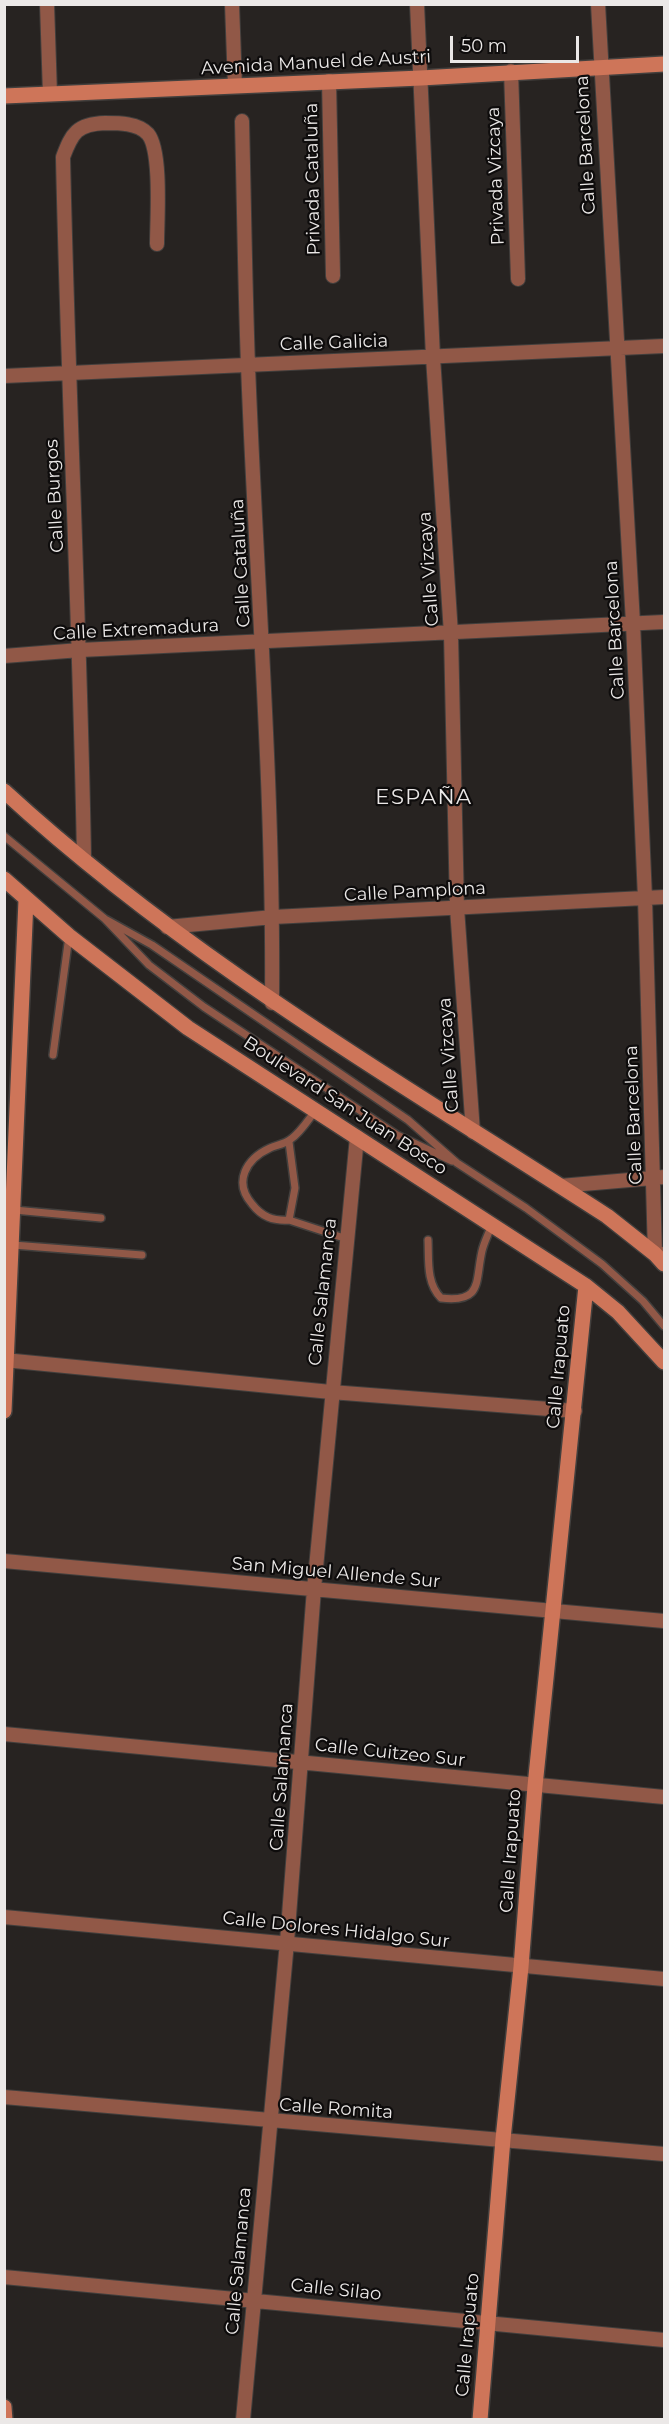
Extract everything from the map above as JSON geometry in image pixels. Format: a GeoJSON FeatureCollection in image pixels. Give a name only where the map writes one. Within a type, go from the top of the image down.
{"type":"FeatureCollection","features":[{"type":"Feature","properties":{"kind":"street"},"geometry":{"type":"LineString","coordinates":[[47,4],[50,94]]}},
{"type":"Feature","properties":{"kind":"street"},"geometry":{"type":"LineString","coordinates":[[232,4],[235,86]]}},
{"type":"Feature","properties":{"kind":"street","name":"Calle Vizcaya"},"geometry":{"type":"LineString","coordinates":[[417,4],[433,357],[451,634],[457,908],[473,1132]]}},
{"type":"Feature","properties":{"kind":"street","name":"Calle Barcelona"},"geometry":{"type":"LineString","coordinates":[[598,4],[615,349],[633,623],[661,1257]]}},
{"type":"Feature","properties":{"kind":"street","name":"Avenida Manuel de Austri"},"geometry":{"type":"LineString","coordinates":[[4,96],[421,78],[511,71],[664,64]]}},
{"type":"Feature","properties":{"kind":"street","name":"Privada Vizcaya"},"geometry":{"type":"LineString","coordinates":[[511,71],[518,279]]}},
{"type":"Feature","properties":{"kind":"street","name":"Privada Cataluña"},"geometry":{"type":"LineString","coordinates":[[329,81],[333,276]]}},
{"type":"Feature","properties":{"kind":"street","name":"Calle Cataluña"},"geometry":{"type":"LineString","coordinates":[[242,121],[248,365],[263,643],[273,917],[272,1003]]}},
{"type":"Feature","properties":{"kind":"street","name":"Calle Burgos"},"geometry":{"type":"LineString","coordinates":[[84,858],[80,650],[67,373],[63,157],[71,135],[82,127],[120,123],[139,128],[149,135],[155,155],[157,244]]}},
{"type":"Feature","properties":{"kind":"street","name":"Calle Galicia"},"geometry":{"type":"LineString","coordinates":[[4,376],[664,346]]}},
{"type":"Feature","properties":{"kind":"street","name":"Calle Extremadura"},"geometry":{"type":"LineString","coordinates":[[4,656],[80,650],[664,622]]}},
{"type":"Feature","properties":{"kind":"street"},"geometry":{"type":"LineString","coordinates":[[4,791],[167,927],[272,1003],[607,1216],[661,1257]]}},
{"type":"Feature","properties":{"kind":"street","name":"Boulevard San Juan Bosco"},"geometry":{"type":"LineString","coordinates":[[4,879],[69,936],[188,1028],[586,1286],[618,1312],[664,1362]]}},
{"type":"Feature","properties":{"kind":"street","name":"Calle Pamplona"},"geometry":{"type":"LineString","coordinates":[[167,927],[273,917],[664,897]]}},
{"type":"Feature","properties":{"kind":"street"},"geometry":{"type":"LineString","coordinates":[[4,1411],[13,1245],[9,1209],[26,900]]}},
{"type":"Feature","properties":{"kind":"street","name":"Calle Salamanca"},"geometry":{"type":"LineString","coordinates":[[243,2420],[287,1942],[331,1392],[357,1137]]}},
{"type":"Feature","properties":{"kind":"street"},"geometry":{"type":"LineString","coordinates":[[560,1186],[659,1177]]}},
{"type":"Feature","properties":{"kind":"street","name":"Calle Irapuato"},"geometry":{"type":"LineString","coordinates":[[480,2420],[502,2139],[521,1967],[535,1786],[555,1611],[586,1286]]}},
{"type":"Feature","properties":{"kind":"street"},"geometry":{"type":"LineString","coordinates":[[7,1360],[331,1392],[575,1411]]}},
{"type":"Feature","properties":{"kind":"street","name":"San Miguel Allende Sur"},"geometry":{"type":"LineString","coordinates":[[4,1561],[664,1622]]}},
{"type":"Feature","properties":{"kind":"street","name":"Calle Cuitzeo Sur"},"geometry":{"type":"LineString","coordinates":[[4,1734],[664,1797]]}},
{"type":"Feature","properties":{"kind":"street","name":"Calle Dolores Hidalgo Sur"},"geometry":{"type":"LineString","coordinates":[[4,1917],[664,1979]]}},
{"type":"Feature","properties":{"kind":"street","name":"Calle Romita"},"geometry":{"type":"LineString","coordinates":[[4,2097],[270,2122],[502,2139],[664,2154]]}},
{"type":"Feature","properties":{"kind":"street","name":"Calle Silao"},"geometry":{"type":"LineString","coordinates":[[4,2277],[664,2340]]}},
{"type":"Feature","properties":{"kind":"street"},"geometry":{"type":"LineString","coordinates":[[4,2407],[5,2420]]}},
{"type":"Feature","properties":{"kind":"lane"},"geometry":{"type":"LineString","coordinates":[[4,836],[105,919],[149,965],[204,1007],[397,1134],[457,1162]]}},
{"type":"Feature","properties":{"kind":"lane"},"geometry":{"type":"LineString","coordinates":[[105,919],[152,945],[420,1129],[457,1162],[526,1208],[602,1264],[643,1301],[664,1326]]}},
{"type":"Feature","properties":{"kind":"lane"},"geometry":{"type":"LineString","coordinates":[[53,1055],[69,936]]}},
{"type":"Feature","properties":{"kind":"lane"},"geometry":{"type":"LineString","coordinates":[[316,1110],[289,1142],[270,1148],[254,1157],[246,1166],[243,1183],[246,1197],[257,1210],[277,1221],[289,1220],[347,1239]]}},
{"type":"Feature","properties":{"kind":"lane"},"geometry":{"type":"LineString","coordinates":[[289,1142],[296,1188],[289,1220]]}},
{"type":"Feature","properties":{"kind":"lane"},"geometry":{"type":"LineString","coordinates":[[9,1209],[101,1218]]}},
{"type":"Feature","properties":{"kind":"lane"},"geometry":{"type":"LineString","coordinates":[[428,1240],[429,1269],[435,1293],[441,1298],[461,1298],[470,1295],[476,1288],[482,1251],[492,1224]]}},
{"type":"Feature","properties":{"kind":"lane"},"geometry":{"type":"LineString","coordinates":[[13,1245],[142,1255]]}},
{"type":"Feature","properties":{"kind":"district","name":"ESPAÑA"},"geometry":{"type":"Point","coordinates":[424,798]}}]}
